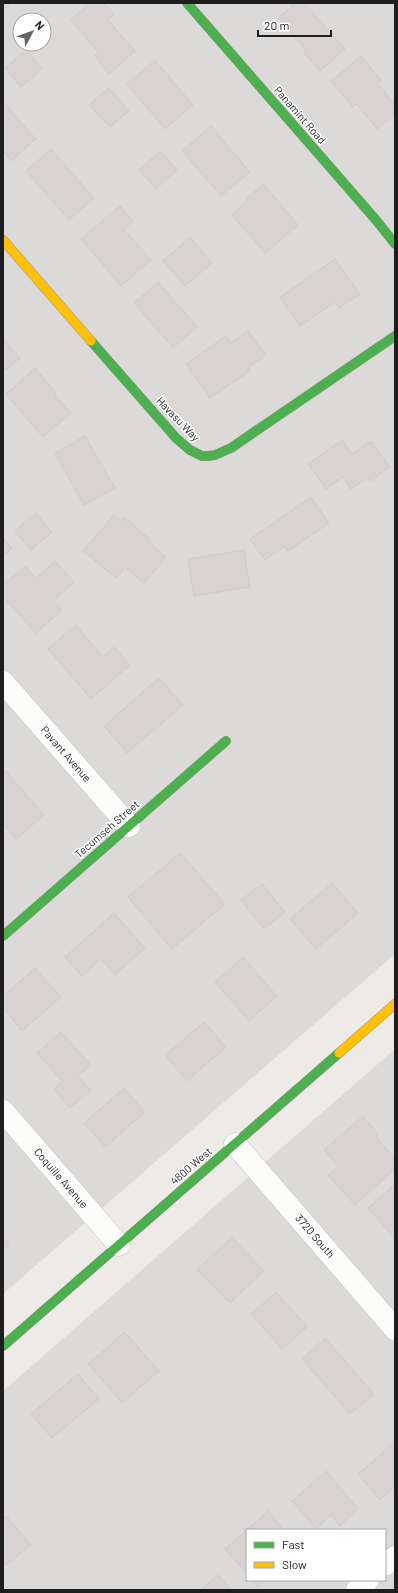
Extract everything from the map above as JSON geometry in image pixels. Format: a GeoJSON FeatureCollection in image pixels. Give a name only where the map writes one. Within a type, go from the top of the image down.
{"type":"FeatureCollection","features":[{"type":"Feature","properties":{"kind":"street","name":"Panamint Road"},"geometry":{"type":"LineString","coordinates":[[187,3],[376,220],[395,244]]}},
{"type":"Feature","properties":{"kind":"street","name":"Havasu Way"},"geometry":{"type":"LineString","coordinates":[[3,240],[176,438],[194,453],[206,457],[214,456],[231,448],[395,336]]}},
{"type":"Feature","properties":{"kind":"street","name":"Pavant Avenue"},"geometry":{"type":"LineString","coordinates":[[3,682],[129,826]]}},
{"type":"Feature","properties":{"kind":"street","name":"Tecumseh Street"},"geometry":{"type":"LineString","coordinates":[[3,936],[226,741]]}},
{"type":"Feature","properties":{"kind":"street","name":"4800 West"},"geometry":{"type":"LineString","coordinates":[[3,1346],[395,1004]]}},
{"type":"Feature","properties":{"kind":"street","name":"Coquille Avenue"},"geometry":{"type":"LineString","coordinates":[[3,1111],[119,1244]]}},
{"type":"Feature","properties":{"kind":"street","name":"3720 South"},"geometry":{"type":"LineString","coordinates":[[235,1144],[395,1329]]}},
{"type":"Feature","properties":{"kind":"street"},"geometry":{"type":"LineString","coordinates":[[386,1565],[395,1557]]}},
{"type":"Feature","properties":{"kind":"street"},"geometry":{"type":"LineString","coordinates":[[357,1590],[367,1581]]}},
{"type":"Feature","properties":{"kind":"shaded area"},"geometry":{"type":"Polygon","coordinates":[[[3,3],[395,3],[395,954],[3,1294],[3,3]]]}},
{"type":"Feature","properties":{"kind":"shaded area"},"geometry":{"type":"Polygon","coordinates":[[[395,1049],[395,1590],[3,1590],[3,1391],[395,1049]]]}},
{"type":"Feature","properties":{"kind":"building"},"geometry":{"type":"Polygon","coordinates":[[[3,3],[11,3],[5,9],[3,3]]]}},
{"type":"Feature","properties":{"kind":"building"},"geometry":{"type":"Polygon","coordinates":[[[90,3],[104,3],[114,14],[108,20],[135,51],[109,74],[95,56],[99,53],[71,20],[90,3]]]}},
{"type":"Feature","properties":{"kind":"building"},"geometry":{"type":"Polygon","coordinates":[[[295,3],[304,3],[345,49],[320,71],[304,53],[306,50],[278,18],[295,3]]]}},
{"type":"Feature","properties":{"kind":"building"},"geometry":{"type":"Polygon","coordinates":[[[24,52],[28,52],[42,69],[21,87],[5,68],[24,52]]]}},
{"type":"Feature","properties":{"kind":"building"},"geometry":{"type":"Polygon","coordinates":[[[361,56],[381,80],[377,83],[395,105],[395,114],[377,129],[357,104],[353,107],[331,81],[361,56]]]}},
{"type":"Feature","properties":{"kind":"building"},"geometry":{"type":"Polygon","coordinates":[[[155,60],[193,105],[165,129],[127,84],[155,60]]]}},
{"type":"Feature","properties":{"kind":"building"},"geometry":{"type":"Polygon","coordinates":[[[109,88],[129,111],[110,127],[89,105],[109,88]]]}},
{"type":"Feature","properties":{"kind":"building"},"geometry":{"type":"Polygon","coordinates":[[[3,102],[36,139],[11,161],[3,151],[3,102]]]}},
{"type":"Feature","properties":{"kind":"building"},"geometry":{"type":"Polygon","coordinates":[[[211,126],[250,172],[221,196],[182,151],[211,126]]]}},
{"type":"Feature","properties":{"kind":"building"},"geometry":{"type":"Polygon","coordinates":[[[51,149],[94,198],[69,220],[26,171],[51,149]]]}},
{"type":"Feature","properties":{"kind":"building"},"geometry":{"type":"Polygon","coordinates":[[[160,151],[177,170],[156,189],[139,170],[160,151]]]}},
{"type":"Feature","properties":{"kind":"building"},"geometry":{"type":"Polygon","coordinates":[[[263,184],[298,225],[265,253],[232,215],[247,201],[246,199],[263,184]]]}},
{"type":"Feature","properties":{"kind":"building"},"geometry":{"type":"Polygon","coordinates":[[[120,206],[133,221],[124,229],[151,260],[121,286],[81,239],[120,206]]]}},
{"type":"Feature","properties":{"kind":"building"},"geometry":{"type":"Polygon","coordinates":[[[190,237],[212,263],[185,286],[163,261],[190,237]]]}},
{"type":"Feature","properties":{"kind":"building"},"geometry":{"type":"Polygon","coordinates":[[[335,259],[360,294],[339,308],[335,302],[300,326],[280,297],[335,259]]]}},
{"type":"Feature","properties":{"kind":"building"},"geometry":{"type":"Polygon","coordinates":[[[158,282],[197,327],[173,348],[134,303],[158,282]]]}},
{"type":"Feature","properties":{"kind":"building"},"geometry":{"type":"Polygon","coordinates":[[[248,331],[266,355],[248,368],[250,371],[210,398],[186,364],[226,336],[231,343],[248,331]]]}},
{"type":"Feature","properties":{"kind":"building"},"geometry":{"type":"Polygon","coordinates":[[[3,339],[20,358],[3,372],[3,339]]]}},
{"type":"Feature","properties":{"kind":"building"},"geometry":{"type":"Polygon","coordinates":[[[35,368],[56,393],[54,394],[71,413],[43,437],[6,394],[35,368]]]}},
{"type":"Feature","properties":{"kind":"building"},"geometry":{"type":"Polygon","coordinates":[[[85,436],[115,488],[84,505],[55,453],[85,436]]]}},
{"type":"Feature","properties":{"kind":"building"},"geometry":{"type":"Polygon","coordinates":[[[342,440],[352,454],[371,441],[390,467],[370,481],[368,477],[351,489],[343,477],[326,489],[308,464],[342,440]]]}},
{"type":"Feature","properties":{"kind":"building"},"geometry":{"type":"Polygon","coordinates":[[[311,497],[329,523],[288,551],[284,546],[265,560],[250,539],[311,497]]]}},
{"type":"Feature","properties":{"kind":"building"},"geometry":{"type":"Polygon","coordinates":[[[36,513],[52,532],[31,550],[15,531],[36,513]]]}},
{"type":"Feature","properties":{"kind":"building"},"geometry":{"type":"Polygon","coordinates":[[[114,515],[121,521],[124,517],[150,539],[148,541],[166,557],[144,583],[125,567],[116,578],[83,551],[114,515]]]}},
{"type":"Feature","properties":{"kind":"building"},"geometry":{"type":"Polygon","coordinates":[[[3,537],[12,548],[3,556],[3,537]]]}},
{"type":"Feature","properties":{"kind":"building"},"geometry":{"type":"Polygon","coordinates":[[[244,550],[250,587],[194,596],[188,559],[244,550]]]}},
{"type":"Feature","properties":{"kind":"building"},"geometry":{"type":"Polygon","coordinates":[[[55,561],[74,582],[53,601],[62,610],[36,633],[3,597],[3,585],[25,566],[36,578],[55,561]]]}},
{"type":"Feature","properties":{"kind":"building"},"geometry":{"type":"Polygon","coordinates":[[[76,625],[103,657],[114,647],[130,665],[91,699],[48,649],[76,625]]]}},
{"type":"Feature","properties":{"kind":"building"},"geometry":{"type":"Polygon","coordinates":[[[159,678],[183,705],[127,753],[104,726],[159,678]]]}},
{"type":"Feature","properties":{"kind":"building"},"geometry":{"type":"Polygon","coordinates":[[[3,768],[44,815],[16,839],[3,824],[3,768]]]}},
{"type":"Feature","properties":{"kind":"building"},"geometry":{"type":"Polygon","coordinates":[[[180,853],[225,904],[172,949],[128,897],[180,853]]]}},
{"type":"Feature","properties":{"kind":"building"},"geometry":{"type":"Polygon","coordinates":[[[332,883],[358,913],[316,949],[290,919],[332,883]]]}},
{"type":"Feature","properties":{"kind":"building"},"geometry":{"type":"Polygon","coordinates":[[[262,884],[285,912],[264,929],[241,900],[262,884]]]}},
{"type":"Feature","properties":{"kind":"building"},"geometry":{"type":"Polygon","coordinates":[[[114,913],[145,948],[115,975],[101,959],[82,976],[65,957],[114,913]]]}},
{"type":"Feature","properties":{"kind":"building"},"geometry":{"type":"Polygon","coordinates":[[[243,957],[277,996],[249,1021],[215,982],[243,957]]]}},
{"type":"Feature","properties":{"kind":"building"},"geometry":{"type":"Polygon","coordinates":[[[35,968],[61,997],[22,1031],[3,1008],[3,996],[35,968]]]}},
{"type":"Feature","properties":{"kind":"building"},"geometry":{"type":"Polygon","coordinates":[[[204,1022],[226,1047],[187,1081],[165,1055],[204,1022]]]}},
{"type":"Feature","properties":{"kind":"building"},"geometry":{"type":"Polygon","coordinates":[[[61,1032],[91,1065],[78,1076],[91,1090],[70,1108],[54,1089],[62,1081],[37,1053],[61,1032]]]}},
{"type":"Feature","properties":{"kind":"building"},"geometry":{"type":"Polygon","coordinates":[[[124,1088],[145,1112],[105,1147],[84,1123],[124,1088]]]}},
{"type":"Feature","properties":{"kind":"building"},"geometry":{"type":"Polygon","coordinates":[[[363,1116],[378,1134],[376,1137],[395,1159],[395,1169],[355,1205],[328,1175],[339,1167],[324,1150],[363,1116]]]}},
{"type":"Feature","properties":{"kind":"building"},"geometry":{"type":"Polygon","coordinates":[[[393,1186],[395,1189],[395,1239],[368,1208],[393,1186]]]}},
{"type":"Feature","properties":{"kind":"building"},"geometry":{"type":"Polygon","coordinates":[[[232,1237],[264,1271],[230,1303],[197,1270],[232,1237]]]}},
{"type":"Feature","properties":{"kind":"building"},"geometry":{"type":"Polygon","coordinates":[[[3,1238],[9,1245],[3,1250],[3,1238]]]}},
{"type":"Feature","properties":{"kind":"building"},"geometry":{"type":"Polygon","coordinates":[[[276,1292],[307,1327],[282,1349],[251,1314],[276,1292]]]}},
{"type":"Feature","properties":{"kind":"building"},"geometry":{"type":"Polygon","coordinates":[[[125,1332],[159,1371],[122,1403],[88,1364],[125,1332]]]}},
{"type":"Feature","properties":{"kind":"building"},"geometry":{"type":"Polygon","coordinates":[[[325,1338],[374,1394],[350,1414],[302,1359],[325,1338]]]}},
{"type":"Feature","properties":{"kind":"building"},"geometry":{"type":"Polygon","coordinates":[[[78,1374],[99,1399],[52,1438],[31,1414],[78,1374]]]}},
{"type":"Feature","properties":{"kind":"building"},"geometry":{"type":"Polygon","coordinates":[[[395,1442],[395,1486],[380,1500],[358,1474],[395,1442]]]}},
{"type":"Feature","properties":{"kind":"building"},"geometry":{"type":"Polygon","coordinates":[[[326,1471],[358,1509],[340,1526],[331,1515],[316,1529],[292,1501],[326,1471]]]}},
{"type":"Feature","properties":{"kind":"building"},"geometry":{"type":"Polygon","coordinates":[[[268,1511],[283,1529],[248,1529],[268,1511]]]}},
{"type":"Feature","properties":{"kind":"building"},"geometry":{"type":"Polygon","coordinates":[[[6,1516],[31,1545],[6,1565],[3,1561],[3,1518],[6,1516]]]}},
{"type":"Feature","properties":{"kind":"building"},"geometry":{"type":"Polygon","coordinates":[[[246,1530],[246,1573],[225,1549],[246,1530]]]}},
{"type":"Feature","properties":{"kind":"building"},"geometry":{"type":"Polygon","coordinates":[[[218,1575],[232,1590],[200,1590],[218,1575]]]}},
{"type":"Feature","properties":{"kind":"building"},"geometry":{"type":"Polygon","coordinates":[[[253,1581],[265,1581],[258,1587],[253,1581]]]}},
{"type":"Feature","properties":{"kind":"traffic: fast"},"geometry":{"type":"LineString","coordinates":[[187,3],[376,220],[395,244]]}},
{"type":"Feature","properties":{"kind":"traffic: fast"},"geometry":{"type":"LineString","coordinates":[[91,341],[176,438],[190,450],[202,456],[208,456],[215,455],[231,448],[395,336]]}},
{"type":"Feature","properties":{"kind":"traffic: fast"},"geometry":{"type":"LineString","coordinates":[[3,936],[226,741]]}},
{"type":"Feature","properties":{"kind":"traffic: fast"},"geometry":{"type":"LineString","coordinates":[[3,1346],[339,1053]]}},
{"type":"Feature","properties":{"kind":"traffic: slow"},"geometry":{"type":"LineString","coordinates":[[3,240],[91,341]]}},
{"type":"Feature","properties":{"kind":"traffic: slow"},"geometry":{"type":"LineString","coordinates":[[339,1053],[395,1004]]}}]}
